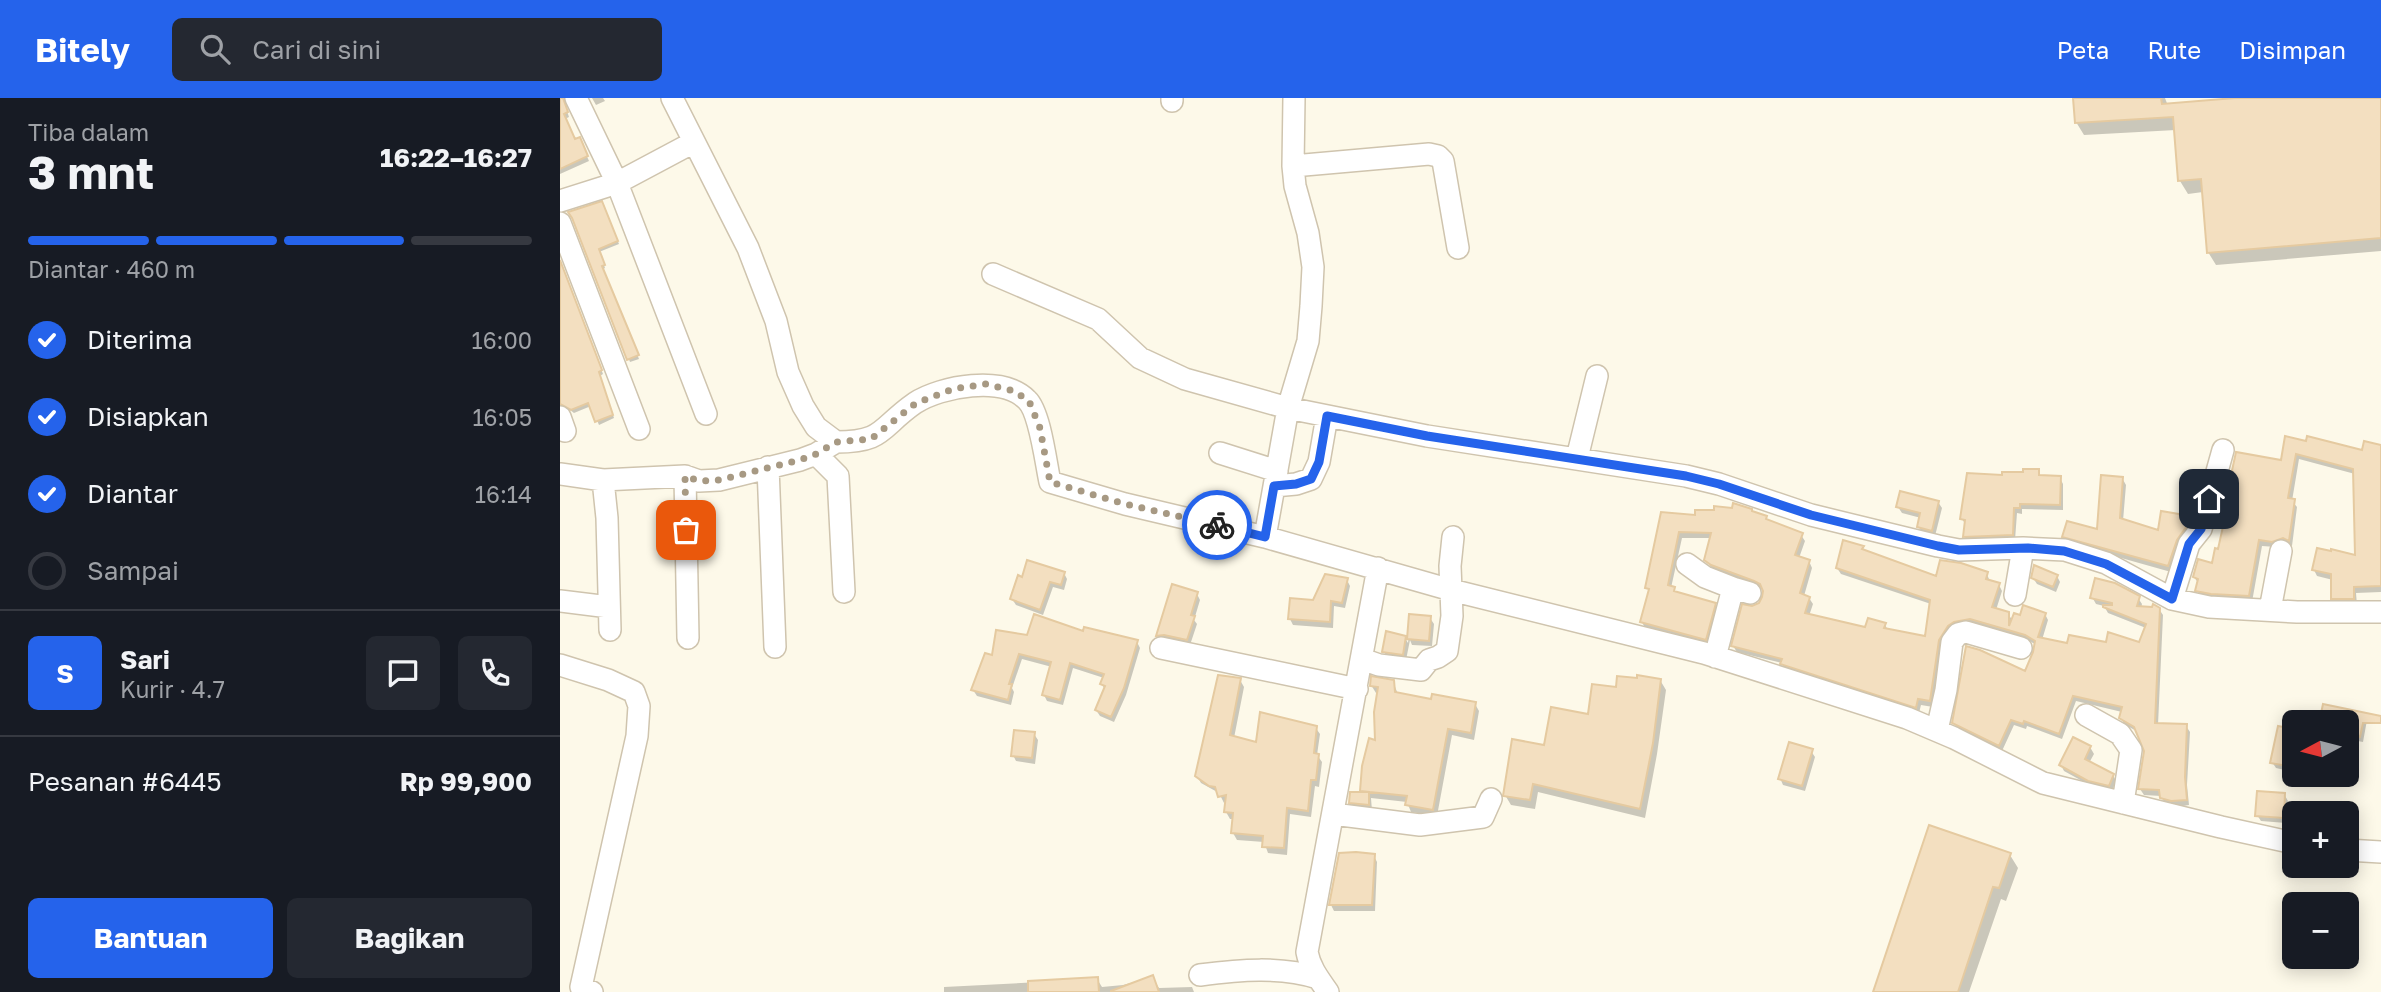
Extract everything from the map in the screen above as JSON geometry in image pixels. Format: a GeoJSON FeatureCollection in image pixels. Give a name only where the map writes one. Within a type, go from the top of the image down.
{"type":"FeatureCollection","features":[{"type":"Feature","properties":{"kind":"street"},"geometry":{"type":"LineString","coordinates":[[576,98],[617,183],[706,414]]}},
{"type":"Feature","properties":{"kind":"street"},"geometry":{"type":"LineString","coordinates":[[672,98],[748,248],[776,321],[788,372],[803,406],[816,427],[836,442]]}},
{"type":"Feature","properties":{"kind":"street"},"geometry":{"type":"LineString","coordinates":[[1265,537],[1288,408],[1308,341],[1313,267],[1308,233],[1295,186],[1294,98]]}},
{"type":"Feature","properties":{"kind":"street"},"geometry":{"type":"LineString","coordinates":[[560,201],[617,183],[694,142]]}},
{"type":"Feature","properties":{"kind":"street"},"geometry":{"type":"LineString","coordinates":[[1293,166],[1429,154],[1438,156],[1443,161],[1458,248]]}},
{"type":"Feature","properties":{"kind":"street"},"geometry":{"type":"LineString","coordinates":[[560,223],[639,429]]}},
{"type":"Feature","properties":{"kind":"street"},"geometry":{"type":"LineString","coordinates":[[993,274],[1098,318],[1140,358],[1167,372],[1288,408],[1427,436],[1686,476],[1719,484],[1811,515],[1959,550],[2023,548],[2064,551],[2106,564],[2172,599],[2209,607],[2381,612]]}},
{"type":"Feature","properties":{"kind":"street"},"geometry":{"type":"LineString","coordinates":[[1577,458],[1597,376]]}},
{"type":"Feature","properties":{"kind":"street"},"geometry":{"type":"LineString","coordinates":[[560,474],[603,480],[685,476],[699,481],[719,480],[816,454],[836,442],[871,439],[916,403],[953,389],[986,384],[1014,391],[1029,401],[1040,428],[1050,482],[1125,504],[1265,537],[1451,590],[1715,657],[1872,706],[1937,730],[2043,783],[2282,840]]}},
{"type":"Feature","properties":{"kind":"street"},"geometry":{"type":"LineString","coordinates":[[1220,453],[1275,479],[1296,484],[1311,479],[1319,462],[1327,416]]}},
{"type":"Feature","properties":{"kind":"street"},"geometry":{"type":"LineString","coordinates":[[2172,599],[2189,544],[2201,529],[2223,450]]}},
{"type":"Feature","properties":{"kind":"street"},"geometry":{"type":"LineString","coordinates":[[816,454],[838,476],[844,592]]}},
{"type":"Feature","properties":{"kind":"street"},"geometry":{"type":"LineString","coordinates":[[768,467],[775,647]]}},
{"type":"Feature","properties":{"kind":"street"},"geometry":{"type":"LineString","coordinates":[[685,476],[688,638]]}},
{"type":"Feature","properties":{"kind":"street"},"geometry":{"type":"LineString","coordinates":[[603,480],[607,518],[610,630]]}},
{"type":"Feature","properties":{"kind":"street"},"geometry":{"type":"LineString","coordinates":[[1362,659],[1379,665],[1421,670],[1429,660],[1447,651],[1452,617],[1450,566],[1453,537]]}},
{"type":"Feature","properties":{"kind":"street"},"geometry":{"type":"LineString","coordinates":[[2015,594],[2023,548]]}},
{"type":"Feature","properties":{"kind":"street"},"geometry":{"type":"LineString","coordinates":[[2270,610],[2281,551]]}},
{"type":"Feature","properties":{"kind":"street"},"geometry":{"type":"LineString","coordinates":[[1687,564],[1706,577],[1741,591],[1715,657]]}},
{"type":"Feature","properties":{"kind":"street"},"geometry":{"type":"LineString","coordinates":[[1323,985],[1309,962],[1307,952],[1378,568]]}},
{"type":"Feature","properties":{"kind":"street"},"geometry":{"type":"LineString","coordinates":[[560,601],[609,607]]}},
{"type":"Feature","properties":{"kind":"street"},"geometry":{"type":"LineString","coordinates":[[1937,730],[1946,690],[1952,642],[1958,634],[1966,632],[2021,648]]}},
{"type":"Feature","properties":{"kind":"street"},"geometry":{"type":"LineString","coordinates":[[1161,648],[1357,689]]}},
{"type":"Feature","properties":{"kind":"street"},"geometry":{"type":"LineString","coordinates":[[560,665],[608,680],[634,692],[639,706],[637,736],[583,990]]}},
{"type":"Feature","properties":{"kind":"street"},"geometry":{"type":"LineString","coordinates":[[2086,715],[2120,734],[2131,750],[2123,803]]}},
{"type":"Feature","properties":{"kind":"street"},"geometry":{"type":"LineString","coordinates":[[1333,814],[1420,825],[1460,822],[1483,817],[1491,799]]}},
{"type":"Feature","properties":{"kind":"street"},"geometry":{"type":"LineString","coordinates":[[2359,851],[2381,852]]}},
{"type":"Feature","properties":{"kind":"street"},"geometry":{"type":"LineString","coordinates":[[1200,975],[1259,970],[1299,973],[1323,985]]}},
{"type":"Feature","properties":{"kind":"building"},"geometry":{"type":"Polygon","coordinates":[[[560,98],[563,98],[568,112],[564,114],[575,139],[580,137],[588,156],[560,169],[560,98]]]}},
{"type":"Feature","properties":{"kind":"building"},"geometry":{"type":"Polygon","coordinates":[[[2073,98],[2161,98],[2162,104],[2235,98],[2381,98],[2381,238],[2207,253],[2201,179],[2178,181],[2173,117],[2075,123],[2073,98]]]}},
{"type":"Feature","properties":{"kind":"building"},"geometry":{"type":"Polygon","coordinates":[[[602,201],[618,241],[599,249],[605,265],[602,266],[639,355],[627,360],[568,212],[602,201]]]}},
{"type":"Feature","properties":{"kind":"building"},"geometry":{"type":"Polygon","coordinates":[[[560,260],[602,370],[599,372],[613,415],[595,422],[588,403],[571,410],[560,404],[560,260]]]}},
{"type":"Feature","properties":{"kind":"building"},"geometry":{"type":"Polygon","coordinates":[[[2285,436],[2306,441],[2307,436],[2362,450],[2364,441],[2381,445],[2381,586],[2354,587],[2354,599],[2331,599],[2331,574],[2312,570],[2317,548],[2355,555],[2353,469],[2296,454],[2288,498],[2295,499],[2289,541],[2283,538],[2272,542],[2259,540],[2249,596],[2195,591],[2198,579],[2193,577],[2198,559],[2212,563],[2215,548],[2218,549],[2226,513],[2219,512],[2225,493],[2227,494],[2236,452],[2281,460],[2285,436]]]}},
{"type":"Feature","properties":{"kind":"building"},"geometry":{"type":"Polygon","coordinates":[[[2023,469],[2039,469],[2039,475],[2061,476],[2060,505],[2020,504],[2020,508],[2014,508],[2013,535],[1963,537],[1965,520],[1960,519],[1967,473],[2002,475],[2002,472],[2023,472],[2023,469]]]}},
{"type":"Feature","properties":{"kind":"building"},"geometry":{"type":"Polygon","coordinates":[[[2101,475],[2123,477],[2120,518],[2158,530],[2161,511],[2191,516],[2177,540],[2168,566],[2062,537],[2067,521],[2097,529],[2101,475]]]}},
{"type":"Feature","properties":{"kind":"building"},"geometry":{"type":"Polygon","coordinates":[[[1900,491],[1939,501],[1932,531],[1917,527],[1920,513],[1896,507],[1900,491]]]}},
{"type":"Feature","properties":{"kind":"building"},"geometry":{"type":"Polygon","coordinates":[[[1733,503],[1803,533],[1795,555],[1810,560],[1800,593],[1810,597],[1805,613],[1865,627],[1868,618],[1886,623],[1884,628],[1925,636],[1930,600],[1836,568],[1843,540],[1936,576],[1940,560],[1961,563],[1988,572],[1986,579],[2000,583],[1992,607],[2009,612],[2009,626],[2014,613],[2020,615],[2023,605],[2046,613],[2038,637],[2067,643],[2069,635],[2106,642],[2108,632],[2139,642],[2146,624],[2103,607],[2112,603],[2090,598],[2095,578],[2115,583],[2140,596],[2137,606],[2152,607],[2153,604],[2160,608],[2155,723],[2187,724],[2187,800],[2171,801],[2160,798],[2159,790],[2138,789],[2144,751],[2134,727],[2119,718],[2122,707],[2073,696],[2059,734],[2024,721],[2023,724],[2011,720],[1999,746],[1952,723],[1966,646],[2025,671],[2035,641],[2025,635],[1970,619],[1948,626],[1939,640],[1930,701],[1918,699],[1916,708],[1780,664],[1782,659],[1731,646],[1742,604],[1752,606],[1759,603],[1763,591],[1760,584],[1704,560],[1711,533],[1679,532],[1668,585],[1675,587],[1674,591],[1716,603],[1706,640],[1640,622],[1649,589],[1645,588],[1661,512],[1695,515],[1695,510],[1714,510],[1714,506],[1732,508],[1733,503]]]}},
{"type":"Feature","properties":{"kind":"building"},"geometry":{"type":"Polygon","coordinates":[[[1027,560],[1065,572],[1061,585],[1050,582],[1040,610],[1010,599],[1018,575],[1022,577],[1027,560]]]}},
{"type":"Feature","properties":{"kind":"building"},"geometry":{"type":"Polygon","coordinates":[[[2034,565],[2058,575],[2053,587],[2031,578],[2034,565]]]}},
{"type":"Feature","properties":{"kind":"building"},"geometry":{"type":"Polygon","coordinates":[[[1325,574],[1348,578],[1342,603],[1331,601],[1330,622],[1288,619],[1290,598],[1313,600],[1325,574]]]}},
{"type":"Feature","properties":{"kind":"building"},"geometry":{"type":"Polygon","coordinates":[[[1172,584],[1198,592],[1191,615],[1195,616],[1187,640],[1156,636],[1172,584]]]}},
{"type":"Feature","properties":{"kind":"building"},"geometry":{"type":"Polygon","coordinates":[[[1034,614],[1083,631],[1084,627],[1138,640],[1124,688],[1111,717],[1095,710],[1105,686],[1100,684],[1104,674],[1070,663],[1060,700],[1042,695],[1051,662],[1019,654],[1009,684],[1012,684],[1008,700],[971,690],[985,653],[992,655],[996,630],[1027,635],[1034,614]]]}},
{"type":"Feature","properties":{"kind":"building"},"geometry":{"type":"Polygon","coordinates":[[[1409,614],[1431,616],[1429,641],[1407,639],[1409,614]]]}},
{"type":"Feature","properties":{"kind":"building"},"geometry":{"type":"Polygon","coordinates":[[[1386,631],[1406,636],[1403,655],[1382,652],[1386,631]]]}},
{"type":"Feature","properties":{"kind":"building"},"geometry":{"type":"Polygon","coordinates":[[[1218,675],[1241,678],[1230,735],[1256,742],[1260,712],[1317,726],[1314,753],[1319,754],[1316,780],[1311,780],[1308,811],[1287,808],[1284,848],[1262,847],[1263,836],[1231,833],[1233,813],[1224,812],[1226,795],[1218,797],[1215,787],[1195,776],[1218,675]]]}},
{"type":"Feature","properties":{"kind":"building"},"geometry":{"type":"Polygon","coordinates":[[[1637,675],[1661,679],[1653,743],[1640,809],[1533,784],[1530,800],[1503,796],[1512,739],[1544,745],[1551,707],[1588,714],[1592,684],[1616,687],[1617,676],[1637,678],[1637,675]]]}},
{"type":"Feature","properties":{"kind":"building"},"geometry":{"type":"Polygon","coordinates":[[[1371,676],[1394,680],[1395,692],[1431,699],[1432,694],[1476,702],[1471,733],[1448,729],[1433,810],[1405,805],[1407,796],[1360,791],[1362,766],[1369,738],[1375,740],[1374,712],[1378,687],[1370,686],[1371,676]]]}},
{"type":"Feature","properties":{"kind":"building"},"geometry":{"type":"Polygon","coordinates":[[[2323,704],[2352,710],[2322,710],[2323,704]]]}},
{"type":"Feature","properties":{"kind":"building"},"geometry":{"type":"Polygon","coordinates":[[[2359,711],[2381,716],[2381,723],[2363,723],[2360,737],[2359,711]]]}},
{"type":"Feature","properties":{"kind":"building"},"geometry":{"type":"Polygon","coordinates":[[[2278,726],[2282,727],[2282,765],[2270,763],[2278,726]]]}},
{"type":"Feature","properties":{"kind":"building"},"geometry":{"type":"Polygon","coordinates":[[[1014,730],[1035,732],[1032,758],[1011,756],[1014,730]]]}},
{"type":"Feature","properties":{"kind":"building"},"geometry":{"type":"Polygon","coordinates":[[[2073,737],[2091,746],[2085,759],[2114,774],[2109,786],[2088,781],[2059,765],[2073,737]]]}},
{"type":"Feature","properties":{"kind":"building"},"geometry":{"type":"Polygon","coordinates":[[[1789,742],[1813,749],[1802,786],[1778,779],[1789,742]]]}},
{"type":"Feature","properties":{"kind":"building"},"geometry":{"type":"Polygon","coordinates":[[[2257,791],[2285,793],[2282,818],[2255,816],[2257,791]]]}},
{"type":"Feature","properties":{"kind":"building"},"geometry":{"type":"Polygon","coordinates":[[[1350,792],[1369,792],[1369,805],[1349,803],[1350,792]]]}},
{"type":"Feature","properties":{"kind":"building"},"geometry":{"type":"Polygon","coordinates":[[[1929,825],[2011,853],[1999,888],[1993,887],[1958,992],[1873,992],[1929,825]]]}},
{"type":"Feature","properties":{"kind":"building"},"geometry":{"type":"Polygon","coordinates":[[[1339,853],[1375,854],[1372,905],[1329,905],[1339,853]]]}},
{"type":"Feature","properties":{"kind":"building"},"geometry":{"type":"Polygon","coordinates":[[[1153,975],[1159,992],[1111,992],[1111,991],[1153,975]]]}},
{"type":"Feature","properties":{"kind":"building"},"geometry":{"type":"Polygon","coordinates":[[[1098,977],[1099,992],[1028,992],[1028,981],[1098,977]]]}},
{"type":"Feature","properties":{"kind":"way so far"},"geometry":{"type":"LineString","coordinates":[[686,530],[685,476],[699,481],[719,480],[800,460],[836,442],[871,439],[916,403],[953,389],[986,384],[1014,391],[1029,401],[1040,428],[1050,482],[1125,504],[1217,525]]}},
{"type":"Feature","properties":{"kind":"route"},"geometry":{"type":"LineString","coordinates":[[1217,525],[1265,537],[1274,486],[1296,484],[1311,479],[1319,462],[1327,416],[1427,436],[1686,476],[1719,484],[1811,515],[1959,550],[2028,548],[2064,551],[2106,564],[2172,599],[2189,544],[2201,529],[2209,499]]}}]}
